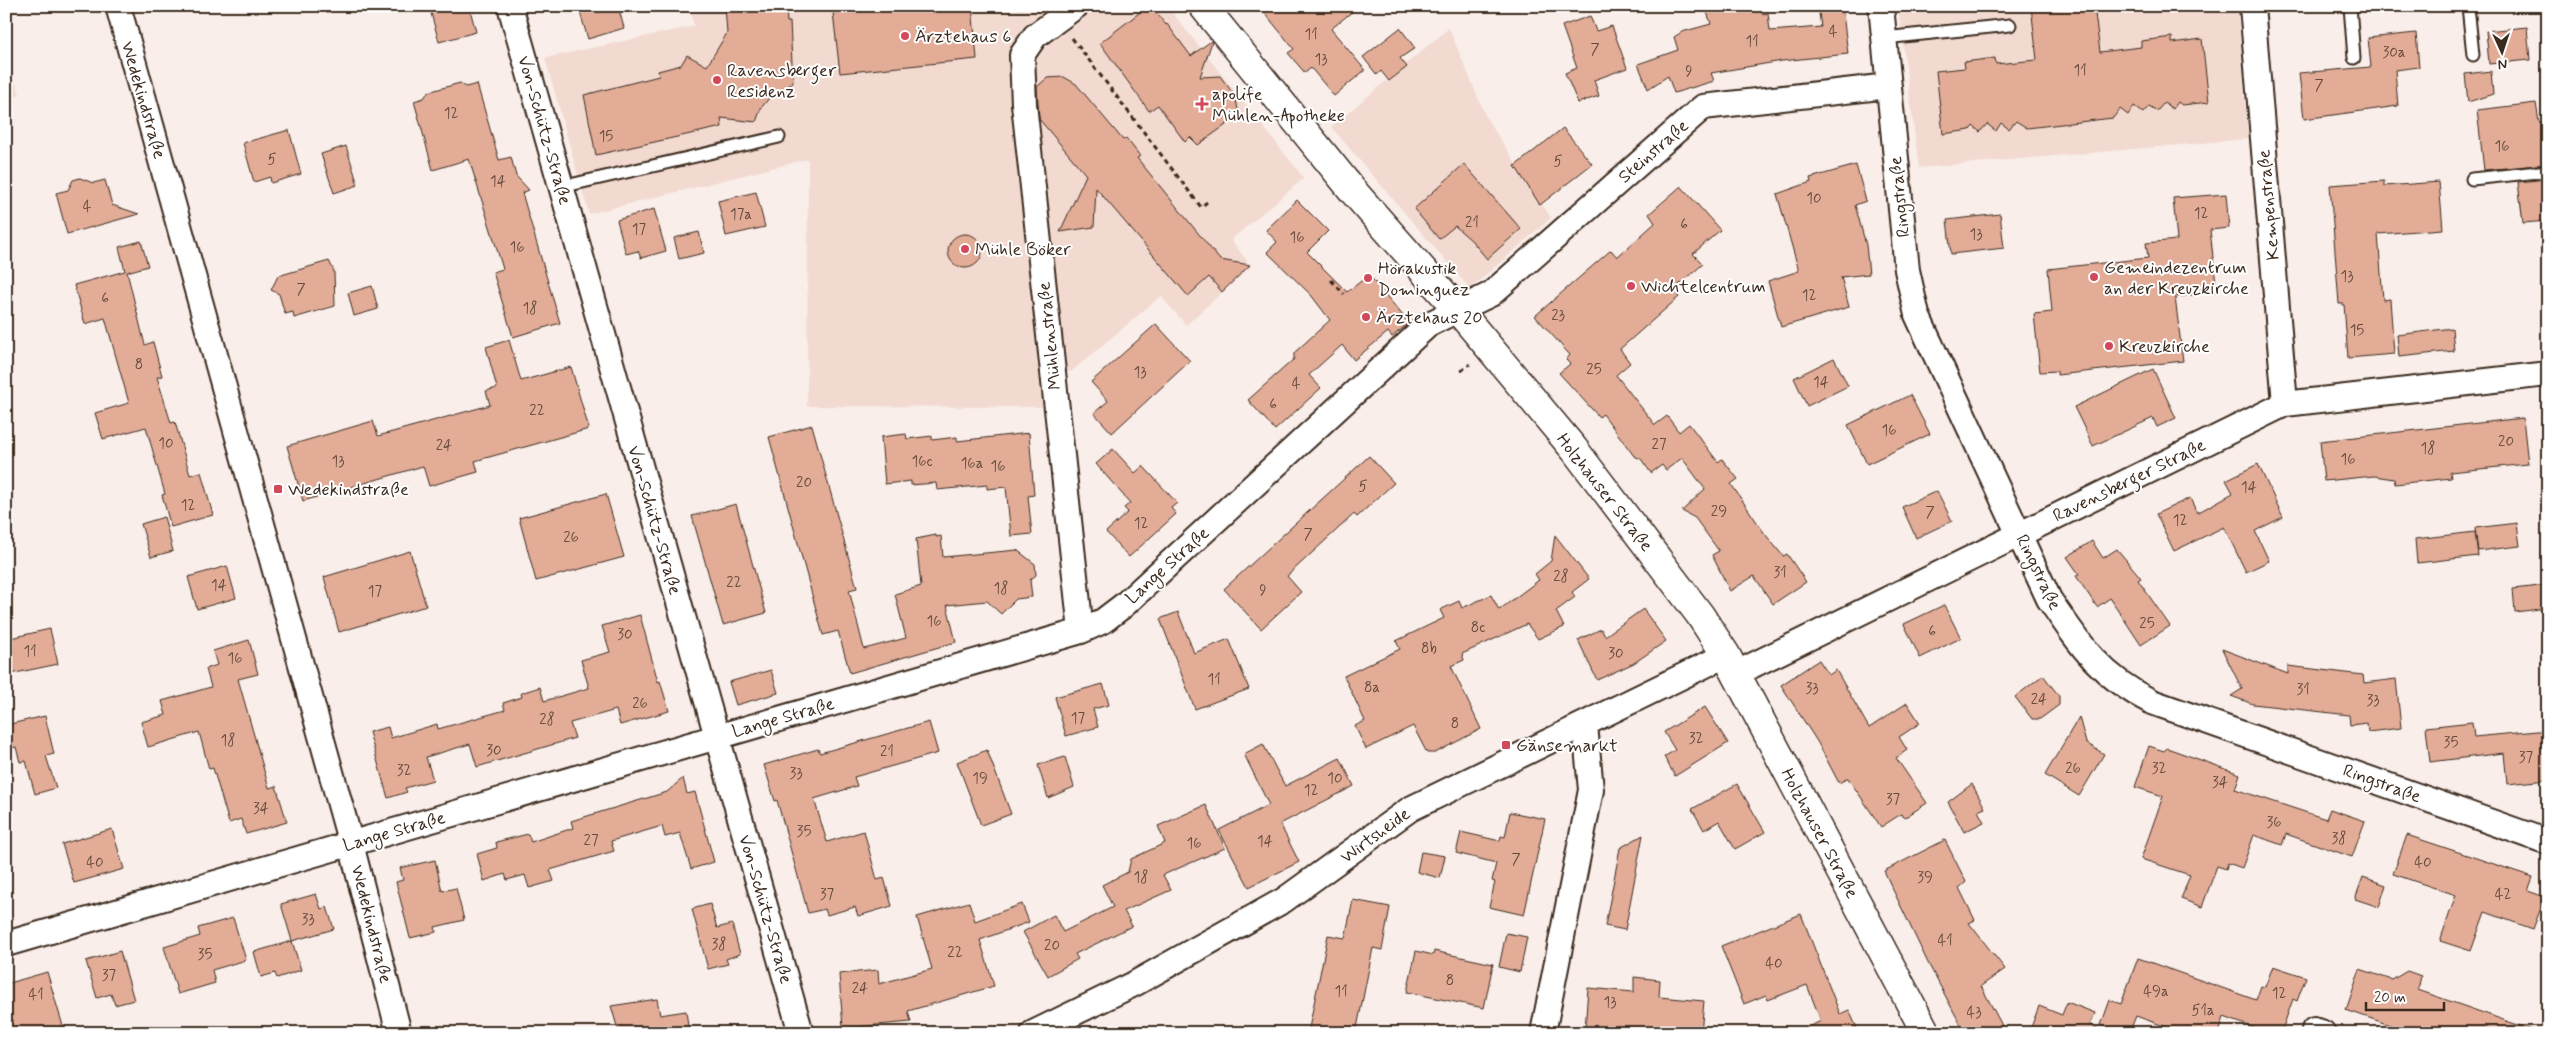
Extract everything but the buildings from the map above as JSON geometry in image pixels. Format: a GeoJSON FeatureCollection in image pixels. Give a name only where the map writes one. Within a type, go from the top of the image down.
{"type":"FeatureCollection","features":[{"type":"Feature","properties":{"kind":"street","name":"Wedekindstraße"},"geometry":{"type":"LineString","coordinates":[[118,6],[351,844],[400,1033]]}},
{"type":"Feature","properties":{"kind":"street","name":"Von-Schütz-Straße"},"geometry":{"type":"LineString","coordinates":[[510,6],[801,1033]]}},
{"type":"Feature","properties":{"kind":"street","name":"Mühlenstraße"},"geometry":{"type":"LineString","coordinates":[[1076,6],[1035,36],[1022,55],[1023,84],[1081,631]]}},
{"type":"Feature","properties":{"kind":"street","name":"Holzhauser Straße"},"geometry":{"type":"LineString","coordinates":[[1203,6],[1347,184],[1458,310],[1574,449],[1700,616],[1731,664],[1926,1033]]}},
{"type":"Feature","properties":{"kind":"street","name":"Ringstraße"},"geometry":{"type":"LineString","coordinates":[[1881,6],[1907,270],[1917,315],[2049,599],[2074,636],[2099,667],[2126,689],[2152,702],[2548,842]]}},
{"type":"Feature","properties":{"kind":"street","name":"Kempenstraße"},"geometry":{"type":"LineString","coordinates":[[2252,6],[2285,404]]}},
{"type":"Feature","properties":{"kind":"street","name":"Steinstraße"},"geometry":{"type":"LineString","coordinates":[[1458,310],[1491,294],[1703,107],[1889,86]]}},
{"type":"Feature","properties":{"kind":"street","name":"Lange Straße"},"geometry":{"type":"LineString","coordinates":[[6,944],[1081,631],[1103,621],[1124,605],[1429,324],[1458,310]]}},
{"type":"Feature","properties":{"kind":"street","name":"Ravensberger Straße"},"geometry":{"type":"LineString","coordinates":[[1731,664],[2019,533],[2285,404],[2548,374]]}},
{"type":"Feature","properties":{"kind":"street","name":"Wirtsheide"},"geometry":{"type":"LineString","coordinates":[[1033,1033],[1072,1023],[1134,984],[1284,900],[1410,809],[1585,725],[1731,664]]}},
{"type":"Feature","properties":{"kind":"street"},"geometry":{"type":"LineString","coordinates":[[1543,1033],[1591,790],[1585,725]]}},
{"type":"Feature","properties":{"kind":"lane"},"geometry":{"type":"LineString","coordinates":[[2350,6],[2354,58]]}},
{"type":"Feature","properties":{"kind":"lane"},"geometry":{"type":"LineString","coordinates":[[2468,6],[2473,56]]}},
{"type":"Feature","properties":{"kind":"lane"},"geometry":{"type":"LineString","coordinates":[[1884,38],[2010,25]]}},
{"type":"Feature","properties":{"kind":"lane"},"geometry":{"type":"LineString","coordinates":[[561,187],[779,137]]}},
{"type":"Feature","properties":{"kind":"lane"},"geometry":{"type":"LineString","coordinates":[[2472,179],[2548,171]]}},
{"type":"Feature","properties":{"kind":"path"},"geometry":{"type":"LineString","coordinates":[[1058,20],[1201,207],[1207,202]]}},
{"type":"Feature","properties":{"kind":"path"},"geometry":{"type":"LineString","coordinates":[[1331,280],[1344,294]]}},
{"type":"Feature","properties":{"kind":"shaded area"},"geometry":{"type":"Polygon","coordinates":[[[689,6],[1167,6],[1304,178],[1231,240],[1251,266],[1186,325],[1161,296],[1072,371],[1045,374],[1048,407],[807,406],[808,159],[589,214],[545,58],[694,26],[689,6]]]}},
{"type":"Feature","properties":{"kind":"shaded area"},"geometry":{"type":"Polygon","coordinates":[[[1961,6],[2237,6],[2248,139],[1919,168],[1899,14],[1961,9],[1961,6]]]}},
{"type":"Feature","properties":{"kind":"shaded area"},"geometry":{"type":"Polygon","coordinates":[[[1449,28],[1487,119],[1551,218],[1470,289],[1331,127],[1449,28]]]}},
{"type":"Feature","properties":{"kind":"shaded area"},"geometry":{"type":"Polygon","coordinates":[[[6,63],[20,94],[6,101],[6,63]]]}},
{"type":"Feature","properties":{"kind":"place","name":"Ärztehaus 6"},"geometry":{"type":"Point","coordinates":[905,36]}},
{"type":"Feature","properties":{"kind":"place","name":"Ravensberger Residenz"},"geometry":{"type":"Point","coordinates":[717,80]}},
{"type":"Feature","properties":{"kind":"place","name":"apolife Mühlen-Apotheke"},"geometry":{"type":"Point","coordinates":[1202,104]}},
{"type":"Feature","properties":{"kind":"place","name":"Mühle Böker"},"geometry":{"type":"Point","coordinates":[965,249]}},
{"type":"Feature","properties":{"kind":"place","name":"Gemeindezentrum an der Kreuzkirche"},"geometry":{"type":"Point","coordinates":[2094,277]}},
{"type":"Feature","properties":{"kind":"place","name":"Hörakustik Dominguez"},"geometry":{"type":"Point","coordinates":[1368,278]}},
{"type":"Feature","properties":{"kind":"place","name":"Wichtelcentrum"},"geometry":{"type":"Point","coordinates":[1631,286]}},
{"type":"Feature","properties":{"kind":"place","name":"Ärztehaus 20"},"geometry":{"type":"Point","coordinates":[1366,317]}},
{"type":"Feature","properties":{"kind":"place","name":"Kreuzkirche"},"geometry":{"type":"Point","coordinates":[2109,346]}},
{"type":"Feature","properties":{"kind":"place","name":"Wedekindstraße"},"geometry":{"type":"Point","coordinates":[278,489]}},
{"type":"Feature","properties":{"kind":"place","name":"Gänsemarkt"},"geometry":{"type":"Point","coordinates":[1506,745]}}]}
